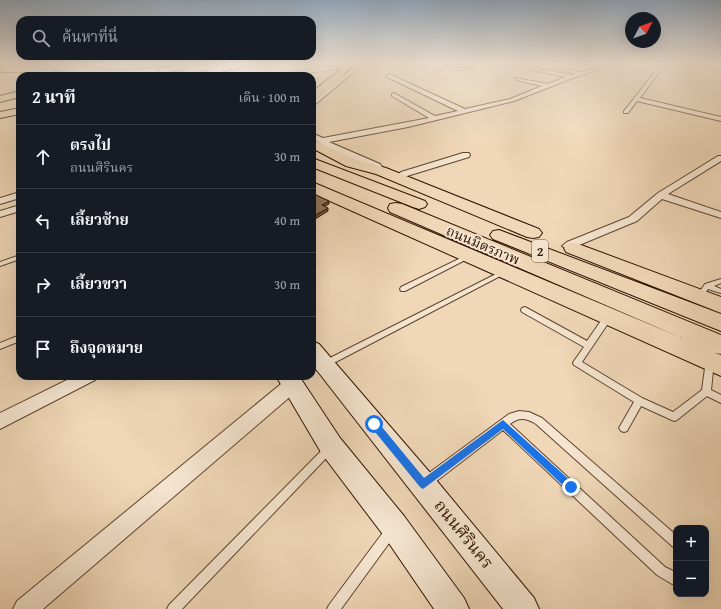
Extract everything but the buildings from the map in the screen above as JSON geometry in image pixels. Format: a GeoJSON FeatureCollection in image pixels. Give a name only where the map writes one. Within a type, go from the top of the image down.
{"type":"FeatureCollection","features":[{"type":"Feature","properties":{"kind":"highway"},"geometry":{"type":"LineString","coordinates":[[1,111],[16,98]]}},
{"type":"Feature","properties":{"kind":"highway"},"geometry":{"type":"LineString","coordinates":[[1,111],[16,102]]}},
{"type":"Feature","properties":{"kind":"highway"},"geometry":{"type":"LineString","coordinates":[[1,111],[16,105]]}},
{"type":"Feature","properties":{"kind":"highway"},"geometry":{"type":"LineString","coordinates":[[1,111],[16,108]]}},
{"type":"Feature","properties":{"kind":"highway"},"geometry":{"type":"LineString","coordinates":[[1,111],[16,113]]}},
{"type":"Feature","properties":{"kind":"highway"},"geometry":{"type":"LineString","coordinates":[[316,146],[339,160],[397,178],[568,246],[703,291],[721,305]]}},
{"type":"Feature","properties":{"kind":"highway","name":"ถนนมิตรภาพ"},"geometry":{"type":"LineString","coordinates":[[316,164],[721,323]]}},
{"type":"Feature","properties":{"kind":"highway","name":"ถนนมิตรภาพ"},"geometry":{"type":"LineString","coordinates":[[316,174],[715,352]]}},
{"type":"Feature","properties":{"kind":"highway"},"geometry":{"type":"LineString","coordinates":[[316,189],[608,317],[715,352]]}},
{"type":"Feature","properties":{"kind":"street"},"geometry":{"type":"LineString","coordinates":[[316,101],[327,91]]}},
{"type":"Feature","properties":{"kind":"street"},"geometry":{"type":"LineString","coordinates":[[422,91],[463,111]]}},
{"type":"Feature","properties":{"kind":"street"},"geometry":{"type":"LineString","coordinates":[[316,145],[436,119],[517,98],[534,91]]}},
{"type":"Feature","properties":{"kind":"street"},"geometry":{"type":"LineString","coordinates":[[626,112],[642,91]]}},
{"type":"Feature","properties":{"kind":"street"},"geometry":{"type":"LineString","coordinates":[[394,95],[436,119]]}},
{"type":"Feature","properties":{"kind":"street"},"geometry":{"type":"LineString","coordinates":[[636,100],[721,119]]}},
{"type":"Feature","properties":{"kind":"street"},"geometry":{"type":"LineString","coordinates":[[316,145],[377,166],[380,172]]}},
{"type":"Feature","properties":{"kind":"street"},"geometry":{"type":"LineString","coordinates":[[397,178],[404,174],[466,155]]}},
{"type":"Feature","properties":{"kind":"street"},"geometry":{"type":"LineString","coordinates":[[568,246],[633,219],[661,195],[721,158]]}},
{"type":"Feature","properties":{"kind":"street"},"geometry":{"type":"LineString","coordinates":[[661,195],[721,214]]}},
{"type":"Feature","properties":{"kind":"street"},"geometry":{"type":"LineString","coordinates":[[0,201],[16,196]]}},
{"type":"Feature","properties":{"kind":"street"},"geometry":{"type":"LineString","coordinates":[[0,214],[16,209]]}},
{"type":"Feature","properties":{"kind":"street","name":"ถนนศิรินคร"},"geometry":{"type":"LineString","coordinates":[[318,356],[523,609]]}},
{"type":"Feature","properties":{"kind":"street"},"geometry":{"type":"LineString","coordinates":[[0,420],[82,380]]}},
{"type":"Feature","properties":{"kind":"street"},"geometry":{"type":"LineString","coordinates":[[26,609],[290,380],[332,446],[394,526],[453,609]]}},
{"type":"Feature","properties":{"kind":"lane"},"geometry":{"type":"LineString","coordinates":[[403,289],[469,256]]}},
{"type":"Feature","properties":{"kind":"lane"},"geometry":{"type":"LineString","coordinates":[[0,264],[16,258]]}},
{"type":"Feature","properties":{"kind":"lane"},"geometry":{"type":"LineString","coordinates":[[318,356],[504,272]]}},
{"type":"Feature","properties":{"kind":"lane"},"geometry":{"type":"LineString","coordinates":[[703,291],[721,281]]}},
{"type":"Feature","properties":{"kind":"lane"},"geometry":{"type":"LineString","coordinates":[[703,291],[721,291]]}},
{"type":"Feature","properties":{"kind":"lane"},"geometry":{"type":"LineString","coordinates":[[525,310],[589,346]]}},
{"type":"Feature","properties":{"kind":"lane"},"geometry":{"type":"LineString","coordinates":[[608,317],[577,363],[639,401],[674,417],[706,392],[715,352]]}},
{"type":"Feature","properties":{"kind":"lane"},"geometry":{"type":"LineString","coordinates":[[0,346],[16,340]]}},
{"type":"Feature","properties":{"kind":"lane"},"geometry":{"type":"LineString","coordinates":[[706,392],[721,399]]}},
{"type":"Feature","properties":{"kind":"lane"},"geometry":{"type":"LineString","coordinates":[[624,428],[639,401]]}},
{"type":"Feature","properties":{"kind":"lane"},"geometry":{"type":"LineString","coordinates":[[423,484],[517,415],[530,416],[539,421],[673,539]]}},
{"type":"Feature","properties":{"kind":"lane"},"geometry":{"type":"LineString","coordinates":[[503,424],[661,571],[673,578]]}},
{"type":"Feature","properties":{"kind":"lane"},"geometry":{"type":"LineString","coordinates":[[173,609],[332,446]]}},
{"type":"Feature","properties":{"kind":"lane"},"geometry":{"type":"LineString","coordinates":[[333,609],[394,526]]}},
{"type":"Feature","properties":{"kind":"route"},"geometry":{"type":"LineString","coordinates":[[374,424],[423,484],[503,424],[571,487]]}}]}
